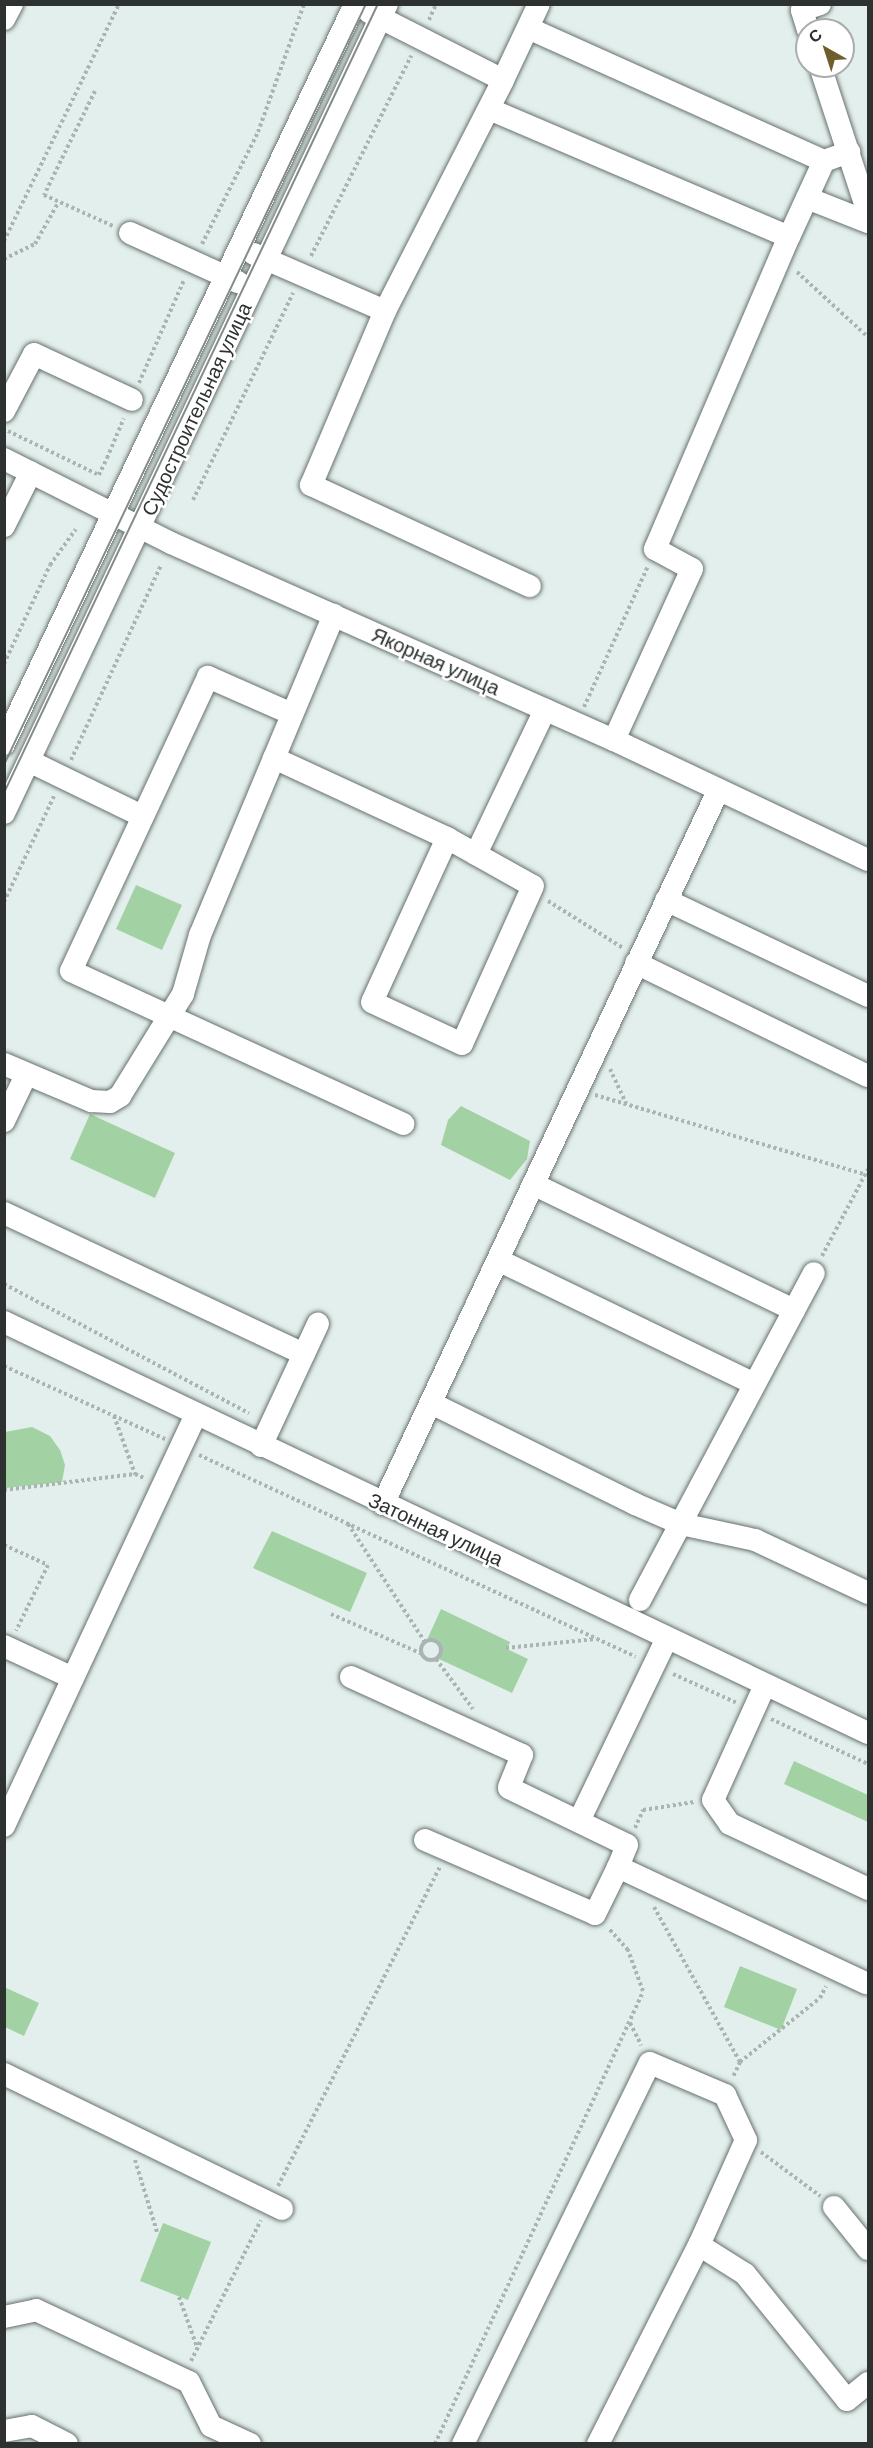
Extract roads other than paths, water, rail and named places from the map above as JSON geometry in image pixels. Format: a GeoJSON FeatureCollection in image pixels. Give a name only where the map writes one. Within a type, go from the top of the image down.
{"type":"FeatureCollection","features":[{"type":"Feature","properties":{"kind":"street"},"geometry":{"type":"LineString","coordinates":[[4,19],[12,4]]}},
{"type":"Feature","properties":{"kind":"street"},"geometry":{"type":"LineString","coordinates":[[530,586],[311,485],[385,311],[489,109],[539,4]]}},
{"type":"Feature","properties":{"kind":"street"},"geometry":{"type":"LineString","coordinates":[[804,18],[802,10],[820,4]]}},
{"type":"Feature","properties":{"kind":"street"},"geometry":{"type":"LineString","coordinates":[[355,5],[384,11],[421,37],[503,80]]}},
{"type":"Feature","properties":{"kind":"street","name":"Судостроительная улица"},"geometry":{"type":"LineString","coordinates":[[4,813],[29,761],[226,276],[355,5]]}},
{"type":"Feature","properties":{"kind":"street","name":"Судостроительная улица"},"geometry":{"type":"LineString","coordinates":[[4,744],[253,288],[384,11]]}},
{"type":"Feature","properties":{"kind":"street"},"geometry":{"type":"LineString","coordinates":[[528,28],[824,161],[849,152]]}},
{"type":"Feature","properties":{"kind":"street"},"geometry":{"type":"LineString","coordinates":[[824,78],[868,213]]}},
{"type":"Feature","properties":{"kind":"street"},"geometry":{"type":"LineString","coordinates":[[489,109],[785,247]]}},
{"type":"Feature","properties":{"kind":"street"},"geometry":{"type":"LineString","coordinates":[[614,740],[692,569],[655,549],[824,161]]}},
{"type":"Feature","properties":{"kind":"street"},"geometry":{"type":"LineString","coordinates":[[807,198],[868,222]]}},
{"type":"Feature","properties":{"kind":"street"},"geometry":{"type":"LineString","coordinates":[[130,233],[253,288]]}},
{"type":"Feature","properties":{"kind":"street"},"geometry":{"type":"LineString","coordinates":[[240,247],[385,311]]}},
{"type":"Feature","properties":{"kind":"street"},"geometry":{"type":"LineString","coordinates":[[4,411],[34,354],[132,400]]}},
{"type":"Feature","properties":{"kind":"street","name":"Якорная улица"},"geometry":{"type":"LineString","coordinates":[[4,459],[126,522],[614,740],[868,860]]}},
{"type":"Feature","properties":{"kind":"street"},"geometry":{"type":"LineString","coordinates":[[4,526],[31,472]]}},
{"type":"Feature","properties":{"kind":"street"},"geometry":{"type":"LineString","coordinates":[[4,778],[126,522]]}},
{"type":"Feature","properties":{"kind":"street"},"geometry":{"type":"LineString","coordinates":[[4,1065],[91,1101],[110,1102],[120,1096],[183,994],[200,935],[334,615]]}},
{"type":"Feature","properties":{"kind":"street"},"geometry":{"type":"LineString","coordinates":[[292,714],[208,677],[71,971],[403,1124]]}},
{"type":"Feature","properties":{"kind":"street"},"geometry":{"type":"LineString","coordinates":[[476,854],[545,710]]}},
{"type":"Feature","properties":{"kind":"street"},"geometry":{"type":"LineString","coordinates":[[274,758],[447,838],[533,886],[462,1044],[372,1002],[447,838]]}},
{"type":"Feature","properties":{"kind":"street"},"geometry":{"type":"LineString","coordinates":[[29,761],[142,816]]}},
{"type":"Feature","properties":{"kind":"street"},"geometry":{"type":"LineString","coordinates":[[383,1504],[718,791]]}},
{"type":"Feature","properties":{"kind":"street"},"geometry":{"type":"LineString","coordinates":[[666,900],[868,996]]}},
{"type":"Feature","properties":{"kind":"street"},"geometry":{"type":"LineString","coordinates":[[638,960],[868,1076]]}},
{"type":"Feature","properties":{"kind":"street"},"geometry":{"type":"LineString","coordinates":[[4,1121],[26,1075]]}},
{"type":"Feature","properties":{"kind":"street"},"geometry":{"type":"LineString","coordinates":[[533,1184],[794,1310]]}},
{"type":"Feature","properties":{"kind":"street"},"geometry":{"type":"LineString","coordinates":[[4,1213],[304,1354]]}},
{"type":"Feature","properties":{"kind":"street"},"geometry":{"type":"LineString","coordinates":[[498,1260],[754,1384]]}},
{"type":"Feature","properties":{"kind":"street"},"geometry":{"type":"LineString","coordinates":[[640,1600],[814,1272]]}},
{"type":"Feature","properties":{"kind":"street","name":"Затонная улица"},"geometry":{"type":"LineString","coordinates":[[4,1322],[868,1733]]}},
{"type":"Feature","properties":{"kind":"street"},"geometry":{"type":"LineString","coordinates":[[261,1446],[318,1324]]}},
{"type":"Feature","properties":{"kind":"street"},"geometry":{"type":"LineString","coordinates":[[431,1403],[681,1524],[755,1540],[868,1593]]}},
{"type":"Feature","properties":{"kind":"street"},"geometry":{"type":"LineString","coordinates":[[4,1826],[196,1415]]}},
{"type":"Feature","properties":{"kind":"street"},"geometry":{"type":"LineString","coordinates":[[579,1821],[667,1638]]}},
{"type":"Feature","properties":{"kind":"street"},"geometry":{"type":"LineString","coordinates":[[6,1647],[73,1678]]}},
{"type":"Feature","properties":{"kind":"street"},"geometry":{"type":"LineString","coordinates":[[351,1677],[522,1755],[509,1788],[627,1845],[627,1871],[595,1914],[425,1840]]}},
{"type":"Feature","properties":{"kind":"street"},"geometry":{"type":"LineString","coordinates":[[765,1685],[713,1800],[730,1824],[868,1890]]}},
{"type":"Feature","properties":{"kind":"street"},"geometry":{"type":"LineString","coordinates":[[627,1871],[866,1983]]}},
{"type":"Feature","properties":{"kind":"street"},"geometry":{"type":"LineString","coordinates":[[463,2444],[650,2063],[725,2095],[746,2140],[699,2245],[597,2444]]}},
{"type":"Feature","properties":{"kind":"street"},"geometry":{"type":"LineString","coordinates":[[4,2074],[276,2206]]}},
{"type":"Feature","properties":{"kind":"street"},"geometry":{"type":"LineString","coordinates":[[834,2207],[868,2249]]}},
{"type":"Feature","properties":{"kind":"street"},"geometry":{"type":"LineString","coordinates":[[699,2245],[745,2274],[847,2400],[868,2383]]}},
{"type":"Feature","properties":{"kind":"street"},"geometry":{"type":"LineString","coordinates":[[4,2317],[36,2310],[182,2378],[189,2382],[211,2426],[250,2444]]}},
{"type":"Feature","properties":{"kind":"street"},"geometry":{"type":"LineString","coordinates":[[4,2431],[32,2426],[68,2444]]}},
{"type":"Feature","properties":{"kind":"tram line"},"geometry":{"type":"LineString","coordinates":[[4,765],[366,4]]}},
{"type":"Feature","properties":{"kind":"tram line"},"geometry":{"type":"LineString","coordinates":[[4,793],[378,4]]}}]}
